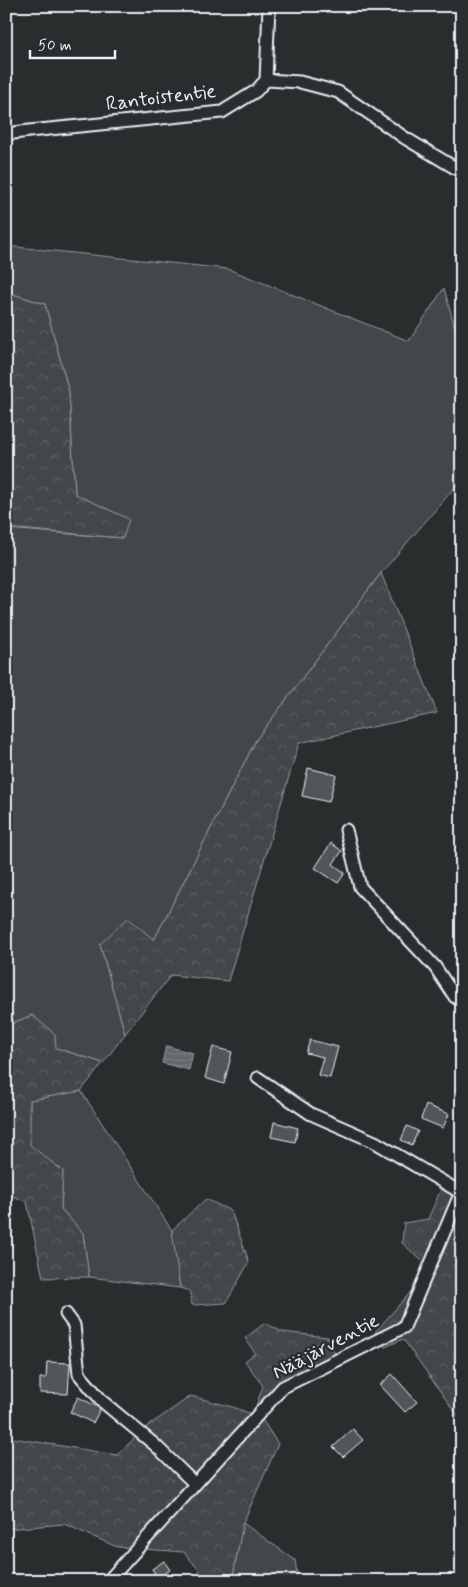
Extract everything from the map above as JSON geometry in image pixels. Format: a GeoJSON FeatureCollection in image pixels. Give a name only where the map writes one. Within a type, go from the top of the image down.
{"type":"FeatureCollection","features":[{"type":"Feature","properties":{"kind":"street"},"geometry":{"type":"LineString","coordinates":[[269,6],[266,80],[300,82],[338,92],[405,138],[462,172]]}},
{"type":"Feature","properties":{"kind":"street","name":"Rantoistentie"},"geometry":{"type":"LineString","coordinates":[[6,134],[222,112],[256,91],[266,80]]}},
{"type":"Feature","properties":{"kind":"street"},"geometry":{"type":"LineString","coordinates":[[346,830],[360,887],[435,967],[455,997],[462,1000]]}},
{"type":"Feature","properties":{"kind":"street"},"geometry":{"type":"LineString","coordinates":[[258,1078],[311,1114],[375,1142],[461,1191]]}},
{"type":"Feature","properties":{"kind":"street","name":"Nääjärventie"},"geometry":{"type":"LineString","coordinates":[[108,1581],[283,1387],[404,1326],[461,1191]]}},
{"type":"Feature","properties":{"kind":"street"},"geometry":{"type":"LineString","coordinates":[[66,1314],[74,1325],[79,1374],[103,1402],[155,1445],[195,1484]]}},
{"type":"Feature","properties":{"kind":"green space"},"geometry":{"type":"Polygon","coordinates":[[[6,246],[228,269],[409,341],[444,288],[462,353],[462,479],[381,573],[256,740],[154,940],[100,944],[125,1034],[103,1063],[56,1048],[32,1015],[6,1026],[6,529],[122,538],[75,494],[69,392],[45,304],[6,292],[6,246]]]}},
{"type":"Feature","properties":{"kind":"green space"},"geometry":{"type":"Polygon","coordinates":[[[6,292],[45,304],[69,392],[75,494],[129,519],[123,538],[6,528],[6,292]]]}},
{"type":"Feature","properties":{"kind":"green space"},"geometry":{"type":"Polygon","coordinates":[[[381,573],[437,713],[299,743],[228,981],[171,975],[125,1034],[100,944],[128,918],[154,940],[256,740],[381,573]]]}},
{"type":"Feature","properties":{"kind":"green space"},"geometry":{"type":"Polygon","coordinates":[[[32,1015],[55,1034],[56,1048],[103,1063],[81,1091],[30,1100],[30,1145],[63,1171],[61,1209],[83,1233],[89,1277],[43,1278],[27,1202],[6,1193],[6,1026],[32,1015]]]}},
{"type":"Feature","properties":{"kind":"green space"},"geometry":{"type":"Polygon","coordinates":[[[81,1091],[173,1232],[180,1288],[89,1277],[83,1233],[61,1209],[63,1171],[29,1145],[30,1100],[81,1091]]]}},
{"type":"Feature","properties":{"kind":"green space"},"geometry":{"type":"Polygon","coordinates":[[[445,1180],[462,1192],[462,1422],[403,1339],[385,1347],[375,1332],[431,1269],[402,1243],[404,1223],[428,1219],[445,1180]]]}},
{"type":"Feature","properties":{"kind":"green space"},"geometry":{"type":"Polygon","coordinates":[[[206,1199],[231,1211],[249,1262],[226,1303],[192,1305],[190,1291],[180,1288],[172,1230],[206,1199]]]}},
{"type":"Feature","properties":{"kind":"green space"},"geometry":{"type":"Polygon","coordinates":[[[265,1323],[282,1332],[328,1337],[335,1354],[296,1375],[256,1406],[263,1386],[245,1361],[255,1353],[245,1338],[265,1323]]]}},
{"type":"Feature","properties":{"kind":"green space"},"geometry":{"type":"Polygon","coordinates":[[[191,1396],[236,1408],[261,1418],[278,1444],[243,1523],[232,1581],[208,1581],[184,1552],[117,1547],[64,1524],[6,1529],[6,1437],[117,1455],[145,1428],[191,1396]]]}},
{"type":"Feature","properties":{"kind":"green space"},"geometry":{"type":"Polygon","coordinates":[[[243,1523],[295,1560],[298,1581],[232,1581],[243,1523]]]}},
{"type":"Feature","properties":{"kind":"shaded area"},"geometry":{"type":"Polygon","coordinates":[[[166,1046],[193,1053],[189,1070],[162,1063],[166,1046]]]}},
{"type":"Feature","properties":{"kind":"building"},"geometry":{"type":"Polygon","coordinates":[[[308,768],[336,775],[329,802],[302,796],[308,768]]]}},
{"type":"Feature","properties":{"kind":"building"},"geometry":{"type":"Polygon","coordinates":[[[331,843],[342,851],[333,864],[345,873],[338,883],[315,868],[331,843]]]}},
{"type":"Feature","properties":{"kind":"building"},"geometry":{"type":"Polygon","coordinates":[[[310,1040],[338,1047],[330,1078],[318,1075],[323,1057],[306,1053],[310,1040]]]}},
{"type":"Feature","properties":{"kind":"building"},"geometry":{"type":"Polygon","coordinates":[[[213,1047],[232,1052],[224,1084],[205,1078],[213,1047]]]}},
{"type":"Feature","properties":{"kind":"building"},"geometry":{"type":"Polygon","coordinates":[[[426,1105],[449,1114],[443,1128],[421,1119],[426,1105]]]}},
{"type":"Feature","properties":{"kind":"building"},"geometry":{"type":"Polygon","coordinates":[[[274,1122],[298,1128],[295,1142],[271,1137],[274,1122]]]}},
{"type":"Feature","properties":{"kind":"building"},"geometry":{"type":"Polygon","coordinates":[[[407,1126],[418,1131],[412,1145],[401,1140],[407,1126]]]}},
{"type":"Feature","properties":{"kind":"building"},"geometry":{"type":"Polygon","coordinates":[[[47,1362],[70,1363],[68,1394],[40,1393],[40,1378],[46,1378],[47,1362]]]}},
{"type":"Feature","properties":{"kind":"building"},"geometry":{"type":"Polygon","coordinates":[[[392,1374],[417,1402],[405,1412],[380,1385],[392,1374]]]}},
{"type":"Feature","properties":{"kind":"building"},"geometry":{"type":"Polygon","coordinates":[[[78,1397],[100,1409],[93,1423],[70,1412],[78,1397]]]}},
{"type":"Feature","properties":{"kind":"building"},"geometry":{"type":"Polygon","coordinates":[[[353,1429],[363,1440],[343,1457],[333,1447],[353,1429]]]}},
{"type":"Feature","properties":{"kind":"building"},"geometry":{"type":"Polygon","coordinates":[[[164,1561],[170,1570],[158,1578],[152,1569],[164,1561]]]}}]}
